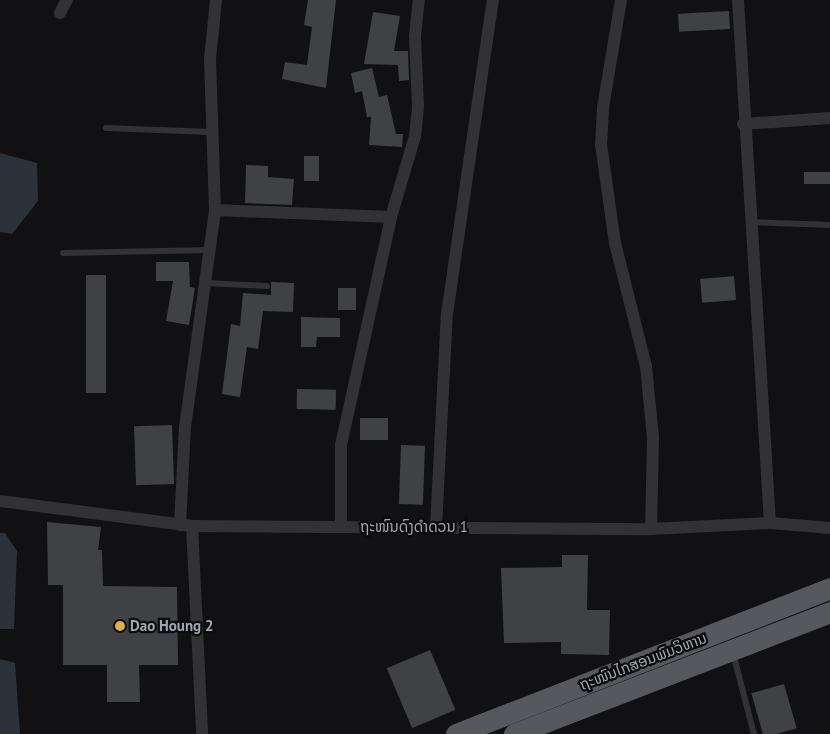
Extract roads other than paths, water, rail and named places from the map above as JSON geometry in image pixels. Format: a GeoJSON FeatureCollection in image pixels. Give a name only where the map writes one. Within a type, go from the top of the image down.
{"type":"FeatureCollection","features":[{"type":"Feature","properties":{"kind":"highway","name":"ຖະໜົນໄກສອນພົມວິຫານ"},"geometry":{"type":"LineString","coordinates":[[456,734],[830,588]]}},
{"type":"Feature","properties":{"kind":"highway","name":"ຖະໜົນໄກສອນພົມວິຫານ"},"geometry":{"type":"LineString","coordinates":[[514,734],[830,612]]}},
{"type":"Feature","properties":{"kind":"street"},"geometry":{"type":"LineString","coordinates":[[60,13],[67,0]]}},
{"type":"Feature","properties":{"kind":"street"},"geometry":{"type":"LineString","coordinates":[[202,734],[186,525],[185,427],[212,250],[215,210],[210,132],[216,0]]}},
{"type":"Feature","properties":{"kind":"street"},"geometry":{"type":"LineString","coordinates":[[340,527],[341,445],[391,217],[415,136],[418,106],[414,36],[419,0]]}},
{"type":"Feature","properties":{"kind":"street"},"geometry":{"type":"LineString","coordinates":[[436,528],[447,314],[493,0]]}},
{"type":"Feature","properties":{"kind":"street"},"geometry":{"type":"LineString","coordinates":[[621,0],[603,108],[601,144],[616,244],[646,366],[653,437],[651,529]]}},
{"type":"Feature","properties":{"kind":"street"},"geometry":{"type":"LineString","coordinates":[[738,0],[743,124],[770,523]]}},
{"type":"Feature","properties":{"kind":"street"},"geometry":{"type":"LineString","coordinates":[[743,124],[830,118]]}},
{"type":"Feature","properties":{"kind":"street"},"geometry":{"type":"LineString","coordinates":[[215,210],[391,217]]}},
{"type":"Feature","properties":{"kind":"street","name":"ຖະໜົນດົງດຳດວນ 1"},"geometry":{"type":"LineString","coordinates":[[0,501],[186,525],[651,529],[770,523],[830,528]]}},
{"type":"Feature","properties":{"kind":"lane"},"geometry":{"type":"LineString","coordinates":[[106,128],[210,132]]}},
{"type":"Feature","properties":{"kind":"lane"},"geometry":{"type":"LineString","coordinates":[[751,222],[830,225]]}},
{"type":"Feature","properties":{"kind":"lane"},"geometry":{"type":"LineString","coordinates":[[63,253],[212,250]]}},
{"type":"Feature","properties":{"kind":"lane"},"geometry":{"type":"LineString","coordinates":[[206,283],[267,286]]}},
{"type":"Feature","properties":{"kind":"lane"},"geometry":{"type":"LineString","coordinates":[[732,649],[754,734]]}},
{"type":"Feature","properties":{"kind":"place","name":"Dao Houng 2"},"geometry":{"type":"Point","coordinates":[120,626]}}]}
